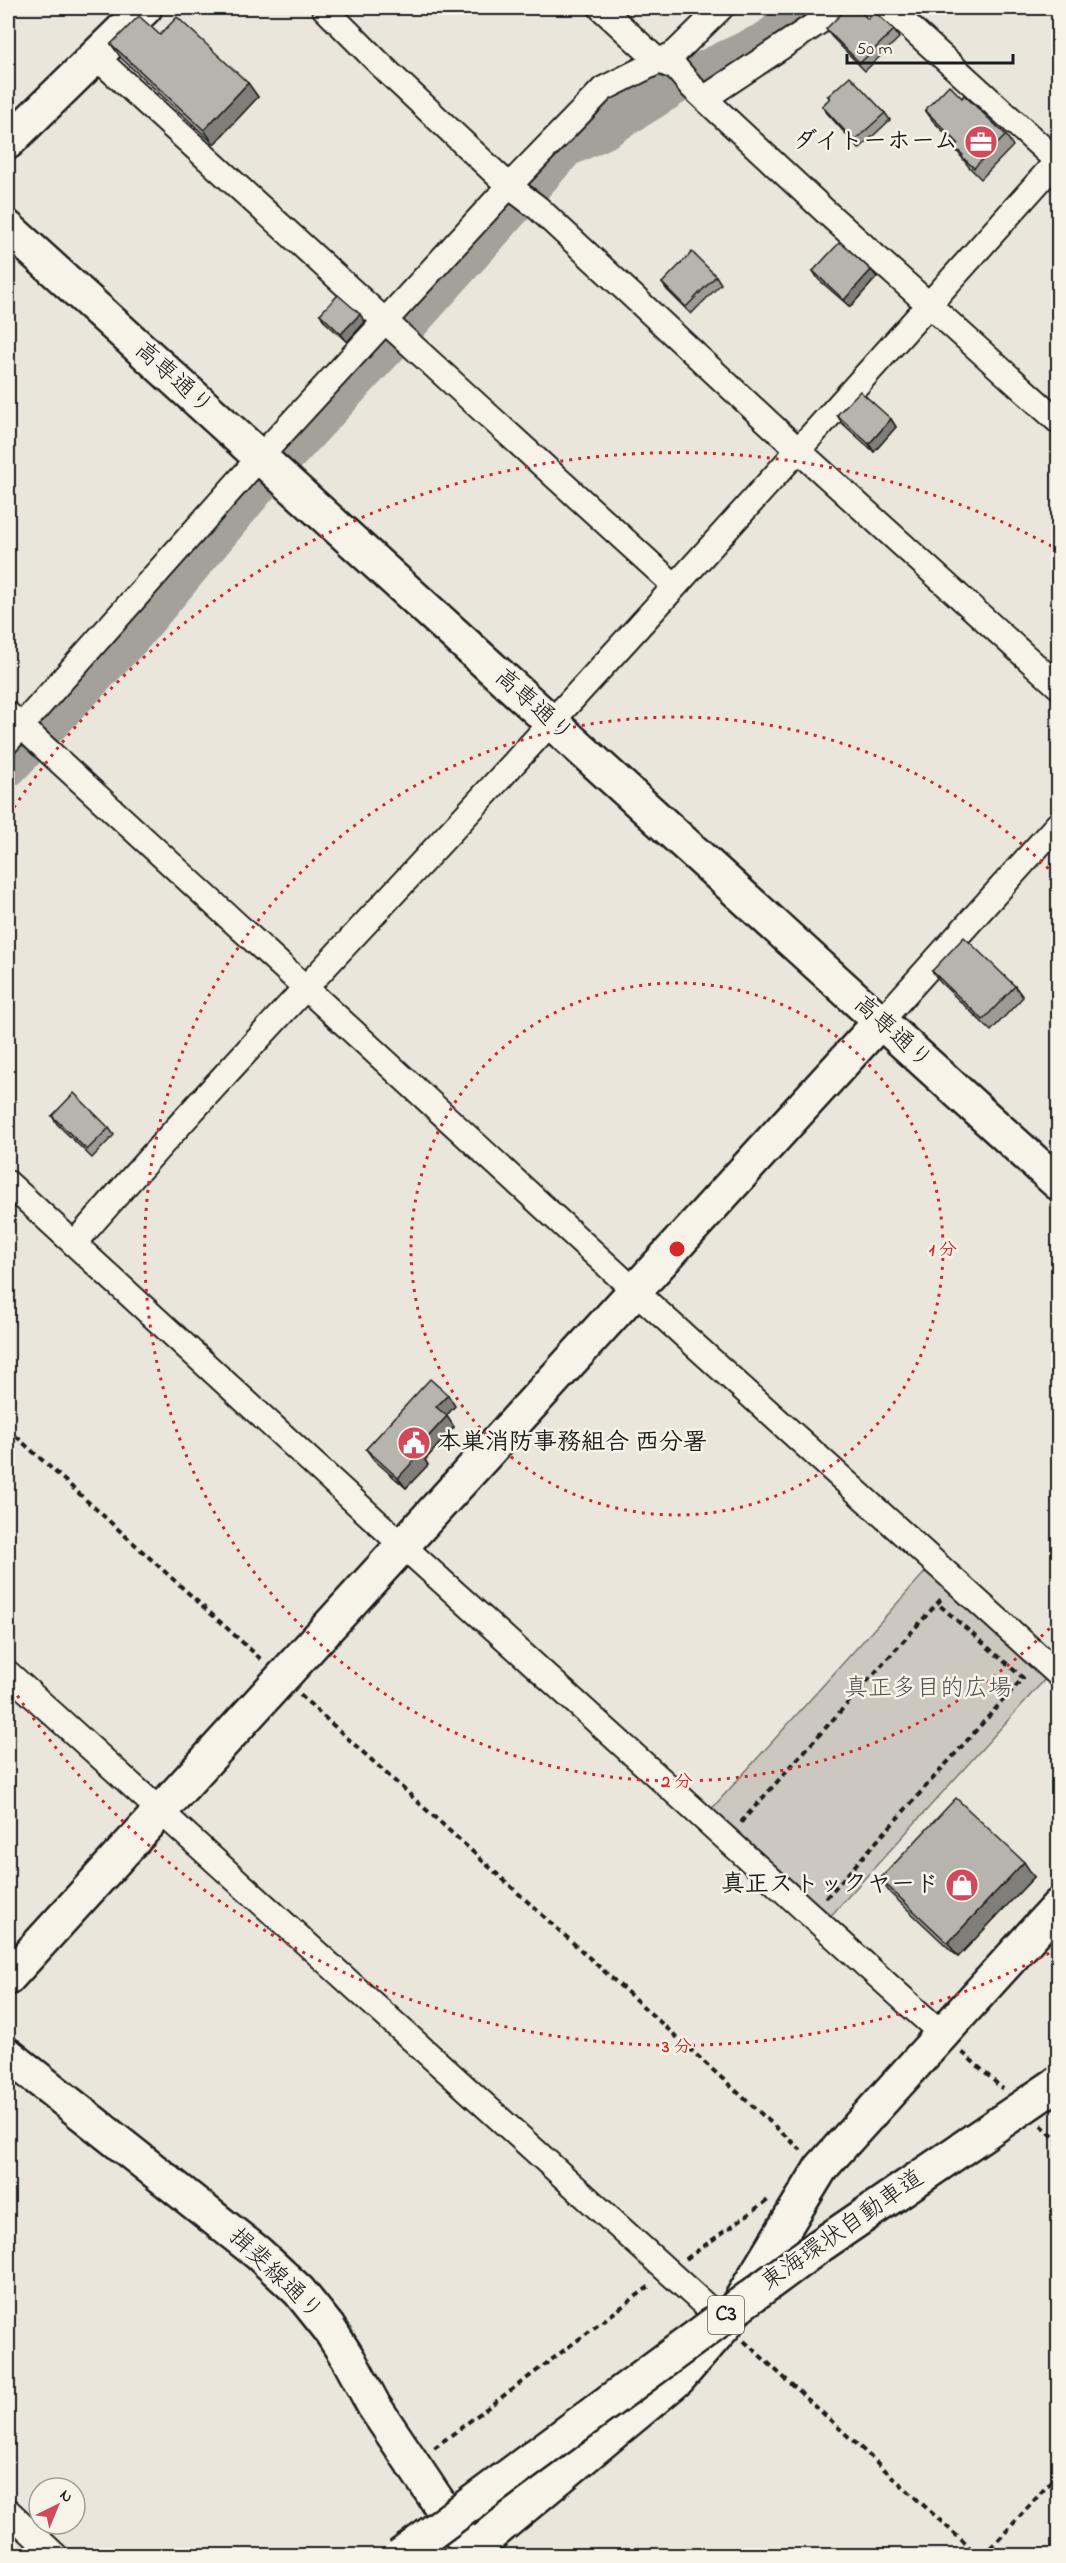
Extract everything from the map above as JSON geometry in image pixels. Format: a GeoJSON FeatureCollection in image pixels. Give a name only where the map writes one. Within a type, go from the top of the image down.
{"type":"FeatureCollection","features":[{"type":"Feature","properties":{"kind":"main road"},"geometry":{"type":"LineString","coordinates":[[8,142],[146,8]]}},
{"type":"Feature","properties":{"kind":"main road","name":"高専通り"},"geometry":{"type":"LineString","coordinates":[[8,228],[1059,1183]]}},
{"type":"Feature","properties":{"kind":"main road"},"geometry":{"type":"LineString","coordinates":[[8,1978],[159,1809],[880,1022]]}},
{"type":"Feature","properties":{"kind":"main road"},"geometry":{"type":"LineString","coordinates":[[470,2554],[678,2379],[726,2324],[816,2177],[1059,1906]]}},
{"type":"Feature","properties":{"kind":"main road","name":"揖斐線通り"},"geometry":{"type":"LineString","coordinates":[[8,2055],[258,2253],[299,2291],[334,2335],[374,2406],[470,2554]]}},
{"type":"Feature","properties":{"kind":"main road","name":"東海環状自動車道"},"geometry":{"type":"LineString","coordinates":[[400,2556],[818,2247],[1059,2083]]}},
{"type":"Feature","properties":{"kind":"street"},"geometry":{"type":"LineString","coordinates":[[324,8],[388,73],[509,186],[538,208],[798,450],[1059,686]]}},
{"type":"Feature","properties":{"kind":"street"},"geometry":{"type":"LineString","coordinates":[[601,8],[657,60],[676,68],[825,211],[1059,421]]}},
{"type":"Feature","properties":{"kind":"street"},"geometry":{"type":"LineString","coordinates":[[721,8],[675,53],[603,89],[509,186],[385,321],[269,466],[12,727],[1059,1674]]}},
{"type":"Feature","properties":{"kind":"street"},"geometry":{"type":"LineString","coordinates":[[705,98],[840,8]]}},
{"type":"Feature","properties":{"kind":"street"},"geometry":{"type":"LineString","coordinates":[[74,1244],[147,1160],[552,722],[1058,161],[902,11]]}},
{"type":"Feature","properties":{"kind":"street"},"geometry":{"type":"LineString","coordinates":[[95,56],[675,586]]}},
{"type":"Feature","properties":{"kind":"street"},"geometry":{"type":"LineString","coordinates":[[880,1022],[1059,824]]}},
{"type":"Feature","properties":{"kind":"street"},"geometry":{"type":"LineString","coordinates":[[8,1183],[402,1545],[943,2035]]}},
{"type":"Feature","properties":{"kind":"street"},"geometry":{"type":"LineString","coordinates":[[8,1673],[726,2324]]}},
{"type":"Feature","properties":{"kind":"street"},"geometry":{"type":"LineString","coordinates":[[8,2511],[56,2556]]}},
{"type":"Feature","properties":{"kind":"path"},"geometry":{"type":"LineString","coordinates":[[8,1429],[281,1677],[816,2177],[773,2196],[413,2464]]}},
{"type":"Feature","properties":{"kind":"path"},"geometry":{"type":"LineString","coordinates":[[750,1828],[742,1821],[958,1583]]}},
{"type":"Feature","properties":{"kind":"path"},"geometry":{"type":"LineString","coordinates":[[817,1891],[825,1898],[1023,1678],[937,1604]]}},
{"type":"Feature","properties":{"kind":"path"},"geometry":{"type":"LineString","coordinates":[[726,2324],[979,2556]]}},
{"type":"Feature","properties":{"kind":"path"},"geometry":{"type":"LineString","coordinates":[[984,2556],[1059,2474]]}},
{"type":"Feature","properties":{"kind":"green space","name":"真正多目的広場"},"geometry":{"type":"Polygon","coordinates":[[[927,1570],[1047,1677],[827,1920],[707,1814],[927,1570]]]}},
{"type":"Feature","properties":{"kind":"building"},"geometry":{"type":"Polygon","coordinates":[[[847,8],[856,8],[868,19],[875,12],[894,30],[860,63],[826,29],[847,8]]]}},
{"type":"Feature","properties":{"kind":"building"},"geometry":{"type":"Polygon","coordinates":[[[139,16],[160,35],[177,17],[248,83],[204,130],[111,44],[139,16]]]}},
{"type":"Feature","properties":{"kind":"building"},"geometry":{"type":"Polygon","coordinates":[[[850,76],[885,113],[854,141],[822,106],[830,98],[828,96],[850,76]]]}},
{"type":"Feature","properties":{"kind":"building","name":"ダイトーホーム"},"geometry":{"type":"Polygon","coordinates":[[[949,85],[962,98],[964,95],[1006,135],[974,168],[954,147],[958,143],[925,110],[949,85]]]}},
{"type":"Feature","properties":{"kind":"building"},"geometry":{"type":"Polygon","coordinates":[[[840,242],[871,270],[844,300],[813,271],[840,242]]]}},
{"type":"Feature","properties":{"kind":"building"},"geometry":{"type":"Polygon","coordinates":[[[692,252],[716,276],[686,307],[662,283],[692,252]]]}},
{"type":"Feature","properties":{"kind":"building"},"geometry":{"type":"Polygon","coordinates":[[[338,295],[360,314],[341,334],[320,314],[338,295]]]}},
{"type":"Feature","properties":{"kind":"building"},"geometry":{"type":"Polygon","coordinates":[[[860,391],[891,419],[869,444],[837,415],[860,391]]]}},
{"type":"Feature","properties":{"kind":"building"},"geometry":{"type":"Polygon","coordinates":[[[964,937],[1015,986],[983,1020],[932,971],[964,937]]]}},
{"type":"Feature","properties":{"kind":"building"},"geometry":{"type":"Polygon","coordinates":[[[74,1093],[109,1128],[87,1150],[52,1116],[74,1093]]]}},
{"type":"Feature","properties":{"kind":"building","name":"本巣消防事務組合 西分署"},"geometry":{"type":"Polygon","coordinates":[[[430,1379],[448,1395],[436,1407],[447,1416],[416,1450],[420,1454],[398,1478],[366,1449],[430,1379]]]}},
{"type":"Feature","properties":{"kind":"building","name":"真正ストックヤード"},"geometry":{"type":"Polygon","coordinates":[[[956,1798],[1024,1862],[948,1943],[880,1879],[956,1798]]]}},
{"type":"Feature","properties":{"kind":"waterway"},"geometry":{"type":"LineString","coordinates":[[8,767],[132,636],[259,484],[405,327],[565,148],[603,130],[680,82],[767,41],[810,8]]}},
{"type":"Feature","properties":{"kind":"place","name":"ダイトーホーム"},"geometry":{"type":"Point","coordinates":[981,142]}},
{"type":"Feature","properties":{"kind":"place","name":"本巣消防事務組合 西分署"},"geometry":{"type":"Point","coordinates":[414,1443]}},
{"type":"Feature","properties":{"kind":"place","name":"真正ストックヤード"},"geometry":{"type":"Point","coordinates":[962,1885]}}]}
